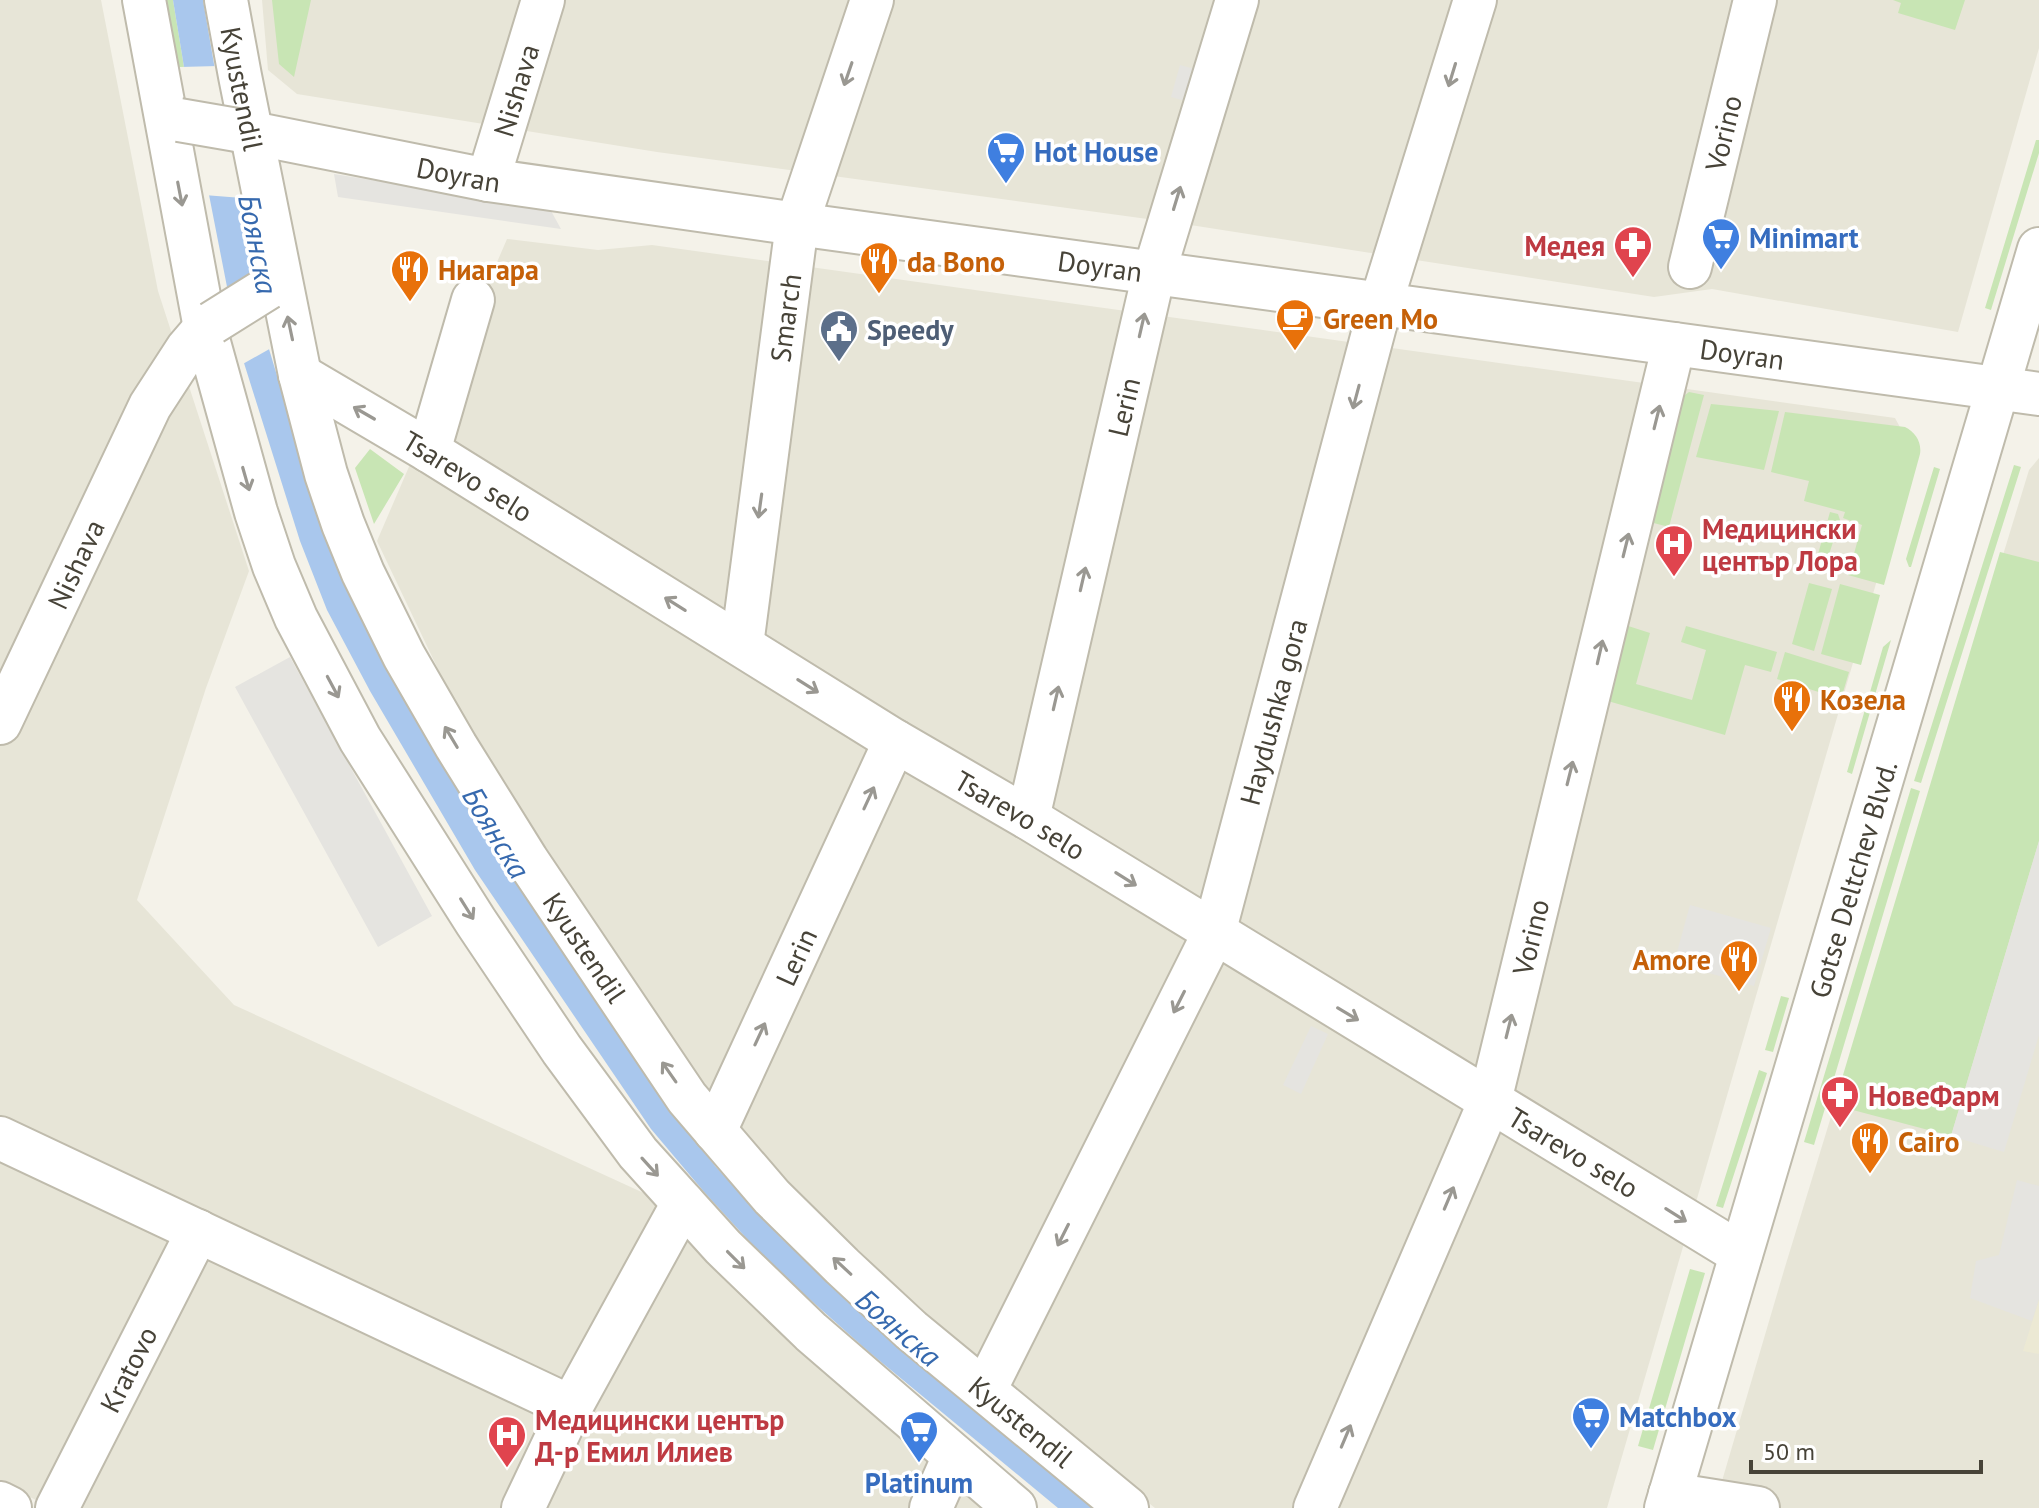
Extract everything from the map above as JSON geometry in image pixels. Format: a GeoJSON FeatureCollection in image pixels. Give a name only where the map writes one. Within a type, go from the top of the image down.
{"type":"FeatureCollection","features":[{"type":"Feature","properties":{"kind":"street"},"geometry":{"type":"LineString","coordinates":[[144,0],[172,119],[225,404],[256,512],[296,618],[360,739],[476,922],[571,1063],[638,1153],[764,1288],[1015,1508]]}},
{"type":"Feature","properties":{"kind":"street","name":"Kyustendil"},"geometry":{"type":"LineString","coordinates":[[226,0],[244,132],[274,285],[326,474],[343,524],[363,573],[404,656],[527,860],[656,1054],[715,1131],[772,1197],[911,1330],[1127,1508]]}},
{"type":"Feature","properties":{"kind":"street","name":"Nishava"},"geometry":{"type":"LineString","coordinates":[[488,180],[543,0]]}},
{"type":"Feature","properties":{"kind":"street","name":"Smarch"},"geometry":{"type":"LineString","coordinates":[[742,645],[797,224],[872,0]]}},
{"type":"Feature","properties":{"kind":"street","name":"Lerin"},"geometry":{"type":"LineString","coordinates":[[1028,818],[1154,273],[1237,0]]}},
{"type":"Feature","properties":{"kind":"street","name":"Haydushka gora"},"geometry":{"type":"LineString","coordinates":[[985,1390],[1214,933],[1381,303],[1475,0]]}},
{"type":"Feature","properties":{"kind":"street","name":"Vorino"},"geometry":{"type":"LineString","coordinates":[[1690,267],[1755,0]]}},
{"type":"Feature","properties":{"kind":"street","name":"Doyran"},"geometry":{"type":"LineString","coordinates":[[172,119],[488,180],[2039,394]]}},
{"type":"Feature","properties":{"kind":"street","name":"Gotse Deltchev Blvd."},"geometry":{"type":"LineString","coordinates":[[1668,1501],[2039,249]]}},
{"type":"Feature","properties":{"kind":"street","name":"Nishava"},"geometry":{"type":"LineString","coordinates":[[0,723],[150,406],[187,349],[208,325],[274,285]]}},
{"type":"Feature","properties":{"kind":"street"},"geometry":{"type":"LineString","coordinates":[[429,451],[473,300]]}},
{"type":"Feature","properties":{"kind":"street","name":"Vorino"},"geometry":{"type":"LineString","coordinates":[[1315,1508],[1490,1101],[1674,344]]}},
{"type":"Feature","properties":{"kind":"street","name":"Tsarevo selo"},"geometry":{"type":"LineString","coordinates":[[300,375],[429,451],[895,741],[1028,818],[1741,1254]]}},
{"type":"Feature","properties":{"kind":"street"},"geometry":{"type":"LineString","coordinates":[[150,406],[171,392],[194,387],[213,392],[225,404]]}},
{"type":"Feature","properties":{"kind":"street","name":"Lerin"},"geometry":{"type":"LineString","coordinates":[[715,1131],[895,741]]}},
{"type":"Feature","properties":{"kind":"street"},"geometry":{"type":"LineString","coordinates":[[0,1138],[571,1407]]}},
{"type":"Feature","properties":{"kind":"street"},"geometry":{"type":"LineString","coordinates":[[523,1508],[571,1407],[683,1203]]}},
{"type":"Feature","properties":{"kind":"street","name":"Kratovo"},"geometry":{"type":"LineString","coordinates":[[57,1508],[198,1231]]}},
{"type":"Feature","properties":{"kind":"street"},"geometry":{"type":"LineString","coordinates":[[931,1508],[954,1456]]}},
{"type":"Feature","properties":{"kind":"street"},"geometry":{"type":"LineString","coordinates":[[1668,1501],[1758,1508]]}},
{"type":"Feature","properties":{"kind":"street"},"geometry":{"type":"LineString","coordinates":[[0,1503],[10,1508]]}},
{"type":"Feature","properties":{"kind":"shaded area"},"geometry":{"type":"Polygon","coordinates":[[[0,0],[101,0],[158,291],[249,571],[206,688],[137,900],[234,1005],[659,1200],[992,1508],[52,1508],[0,1482],[0,0]]]}},
{"type":"Feature","properties":{"kind":"shaded area"},"geometry":{"type":"Polygon","coordinates":[[[262,0],[2039,0],[2039,48],[1958,332],[1712,289],[1654,297],[1184,224],[657,152],[297,94],[268,70],[262,0]]]}},
{"type":"Feature","properties":{"kind":"shaded area"},"geometry":{"type":"Polygon","coordinates":[[[1180,65],[1205,72],[1195,104],[1171,97],[1180,65]]]}},
{"type":"Feature","properties":{"kind":"shaded area"},"geometry":{"type":"Polygon","coordinates":[[[334,174],[550,209],[561,229],[338,197],[334,174]]]}},
{"type":"Feature","properties":{"kind":"shaded area"},"geometry":{"type":"Polygon","coordinates":[[[507,239],[598,250],[652,245],[1895,418],[1914,453],[1607,1508],[1155,1508],[1009,1391],[805,1213],[691,1076],[466,728],[377,541],[507,239]]]}},
{"type":"Feature","properties":{"kind":"shaded area"},"geometry":{"type":"Polygon","coordinates":[[[2039,458],[2039,1508],[1714,1508],[2029,470],[2039,458]]]}},
{"type":"Feature","properties":{"kind":"shaded area"},"geometry":{"type":"Polygon","coordinates":[[[290,657],[432,916],[378,947],[235,687],[290,657]]]}},
{"type":"Feature","properties":{"kind":"shaded area"},"geometry":{"type":"Polygon","coordinates":[[[2039,841],[2039,1035],[2004,1152],[1951,1136],[2039,841]]]}},
{"type":"Feature","properties":{"kind":"shaded area"},"geometry":{"type":"Polygon","coordinates":[[[1690,905],[1771,928],[1754,986],[1674,963],[1690,905]]]}},
{"type":"Feature","properties":{"kind":"shaded area"},"geometry":{"type":"Polygon","coordinates":[[[1311,1026],[1328,1034],[1301,1094],[1283,1085],[1311,1026]]]}},
{"type":"Feature","properties":{"kind":"shaded area"},"geometry":{"type":"Polygon","coordinates":[[[2017,1180],[2039,1186],[2039,1299],[2032,1321],[1970,1298],[1976,1261],[1999,1255],[2017,1180]]]}},
{"type":"Feature","properties":{"kind":"shaded area"},"geometry":{"type":"Polygon","coordinates":[[[2039,1300],[2039,1354],[2023,1351],[2039,1300]]]}},
{"type":"Feature","properties":{"kind":"green space"},"geometry":{"type":"Polygon","coordinates":[[[165,0],[173,0],[184,67],[177,67],[165,0]]]}},
{"type":"Feature","properties":{"kind":"green space"},"geometry":{"type":"Polygon","coordinates":[[[272,0],[311,0],[294,77],[279,64],[272,0]]]}},
{"type":"Feature","properties":{"kind":"green space"},"geometry":{"type":"Polygon","coordinates":[[[1893,0],[1965,0],[1955,30],[1898,13],[1901,3],[1893,0]]]}},
{"type":"Feature","properties":{"kind":"green space"},"geometry":{"type":"Polygon","coordinates":[[[2036,140],[2039,140],[2039,153],[1991,310],[1985,308],[2036,140]]]}},
{"type":"Feature","properties":{"kind":"green space"},"geometry":{"type":"Polygon","coordinates":[[[1689,392],[1704,395],[1669,527],[1642,520],[1668,408],[1689,392]]]}},
{"type":"Feature","properties":{"kind":"green space"},"geometry":{"type":"Polygon","coordinates":[[[1711,404],[1779,411],[1764,470],[1696,457],[1711,404]]]}},
{"type":"Feature","properties":{"kind":"green space"},"geometry":{"type":"Polygon","coordinates":[[[1785,412],[1905,427],[1917,438],[1920,454],[1884,585],[1848,575],[1862,525],[1843,518],[1845,512],[1804,501],[1809,481],[1771,472],[1785,412]]]}},
{"type":"Feature","properties":{"kind":"green space"},"geometry":{"type":"Polygon","coordinates":[[[370,449],[404,474],[374,524],[355,468],[370,449]]]}},
{"type":"Feature","properties":{"kind":"green space"},"geometry":{"type":"Polygon","coordinates":[[[2014,465],[2021,467],[1921,783],[1914,781],[2014,465]]]}},
{"type":"Feature","properties":{"kind":"green space"},"geometry":{"type":"Polygon","coordinates":[[[1934,467],[1940,469],[1909,567],[1906,559],[1934,467]]]}},
{"type":"Feature","properties":{"kind":"green space"},"geometry":{"type":"Polygon","coordinates":[[[1830,512],[1838,514],[1840,520],[1826,564],[1816,561],[1830,512]]]}},
{"type":"Feature","properties":{"kind":"green space"},"geometry":{"type":"Polygon","coordinates":[[[2000,552],[2039,562],[2039,841],[1951,1136],[1834,1105],[2000,552]]]}},
{"type":"Feature","properties":{"kind":"green space"},"geometry":{"type":"Polygon","coordinates":[[[1809,583],[1832,589],[1814,651],[1792,644],[1809,583]]]}},
{"type":"Feature","properties":{"kind":"green space"},"geometry":{"type":"Polygon","coordinates":[[[1840,584],[1880,595],[1861,665],[1821,654],[1840,584]]]}},
{"type":"Feature","properties":{"kind":"green space"},"geometry":{"type":"Polygon","coordinates":[[[1622,624],[1650,633],[1636,684],[1692,700],[1706,650],[1681,642],[1686,626],[1777,652],[1771,672],[1745,665],[1725,735],[1601,699],[1622,624]]]}},
{"type":"Feature","properties":{"kind":"green space"},"geometry":{"type":"Polygon","coordinates":[[[1891,640],[1852,774],[1847,772],[1883,647],[1891,640]]]}},
{"type":"Feature","properties":{"kind":"green space"},"geometry":{"type":"Polygon","coordinates":[[[1785,652],[1849,672],[1841,699],[1777,679],[1785,652]]]}},
{"type":"Feature","properties":{"kind":"green space"},"geometry":{"type":"Polygon","coordinates":[[[1911,788],[1920,791],[1814,1145],[1804,1142],[1911,788]]]}},
{"type":"Feature","properties":{"kind":"green space"},"geometry":{"type":"Polygon","coordinates":[[[1781,996],[1789,998],[1773,1052],[1765,1050],[1781,996]]]}},
{"type":"Feature","properties":{"kind":"green space"},"geometry":{"type":"Polygon","coordinates":[[[1759,1070],[1767,1073],[1723,1208],[1716,1206],[1759,1070]]]}},
{"type":"Feature","properties":{"kind":"green space"},"geometry":{"type":"Polygon","coordinates":[[[1690,1269],[1705,1273],[1653,1450],[1638,1446],[1690,1269]]]}},
{"type":"Feature","properties":{"kind":"water"},"geometry":{"type":"Polygon","coordinates":[[[173,0],[203,0],[237,198],[269,349],[321,522],[351,599],[395,683],[498,854],[665,1103],[716,1167],[781,1238],[864,1313],[1098,1508],[1058,1508],[869,1352],[770,1264],[651,1129],[475,870],[370,691],[327,610],[300,541],[244,363],[173,0]]]}},
{"type":"Feature","properties":{"kind":"pier"},"geometry":{"type":"Polygon","coordinates":[[[218,66],[242,198],[204,195],[180,67],[218,66]]]}},
{"type":"Feature","properties":{"kind":"pier"},"geometry":{"type":"Polygon","coordinates":[[[257,276],[273,347],[241,365],[224,296],[257,276]]]}},
{"type":"Feature","properties":{"kind":"place","name":"Hot House"},"geometry":{"type":"Point","coordinates":[1006,185]}},
{"type":"Feature","properties":{"kind":"place","name":"Minimart"},"geometry":{"type":"Point","coordinates":[1721,271]}},
{"type":"Feature","properties":{"kind":"place","name":"Медея"},"geometry":{"type":"Point","coordinates":[1633,279]}},
{"type":"Feature","properties":{"kind":"place","name":"da Bono"},"geometry":{"type":"Point","coordinates":[879,295]}},
{"type":"Feature","properties":{"kind":"place","name":"Ниагара"},"geometry":{"type":"Point","coordinates":[410,303]}},
{"type":"Feature","properties":{"kind":"place","name":"Green Mo"},"geometry":{"type":"Point","coordinates":[1295,352]}},
{"type":"Feature","properties":{"kind":"place","name":"Speedy"},"geometry":{"type":"Point","coordinates":[839,363]}},
{"type":"Feature","properties":{"kind":"place","name":"Медицински център Лора"},"geometry":{"type":"Point","coordinates":[1674,578]}},
{"type":"Feature","properties":{"kind":"place","name":"Козела"},"geometry":{"type":"Point","coordinates":[1792,733]}},
{"type":"Feature","properties":{"kind":"place","name":"Amore"},"geometry":{"type":"Point","coordinates":[1739,993]}},
{"type":"Feature","properties":{"kind":"place","name":"НовеФарм"},"geometry":{"type":"Point","coordinates":[1840,1129]}},
{"type":"Feature","properties":{"kind":"place","name":"Cairo"},"geometry":{"type":"Point","coordinates":[1870,1175]}},
{"type":"Feature","properties":{"kind":"place","name":"Matchbox"},"geometry":{"type":"Point","coordinates":[1591,1450]}},
{"type":"Feature","properties":{"kind":"place","name":"Platinum"},"geometry":{"type":"Point","coordinates":[919,1464]}},
{"type":"Feature","properties":{"kind":"place","name":"Медицински център Д-р Емил Илиев"},"geometry":{"type":"Point","coordinates":[507,1469]}},
{"type":"Feature","properties":{"kind":"water label","name":"Боянска"},"geometry":{"type":"Point","coordinates":[259,244]}},
{"type":"Feature","properties":{"kind":"water label","name":"Боянска"},"geometry":{"type":"Point","coordinates":[497,832]}},
{"type":"Feature","properties":{"kind":"water label","name":"Боянска"},"geometry":{"type":"Point","coordinates":[899,1327]}}]}
